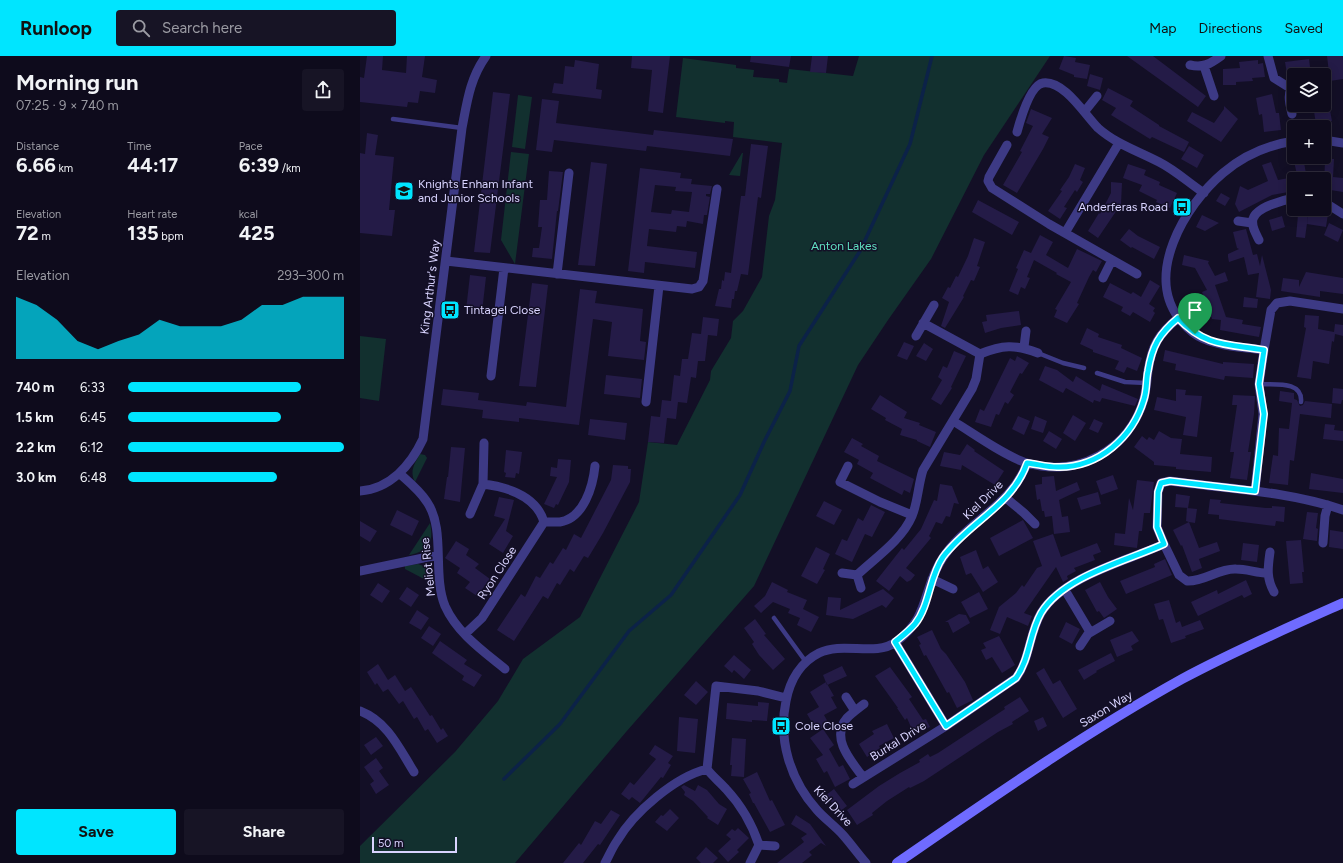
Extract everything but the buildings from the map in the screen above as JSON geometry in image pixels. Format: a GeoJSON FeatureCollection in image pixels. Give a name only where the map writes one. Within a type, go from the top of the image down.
{"type":"FeatureCollection","features":[{"type":"Feature","properties":{"kind":"street","name":"King Arthur's Way"},"geometry":{"type":"LineString","coordinates":[[360,492],[374,488],[400,474],[418,450],[423,439],[462,128],[475,72],[486,56]]}},
{"type":"Feature","properties":{"kind":"street"},"geometry":{"type":"LineString","coordinates":[[1190,65],[1204,66],[1221,56]]}},
{"type":"Feature","properties":{"kind":"street"},"geometry":{"type":"LineString","coordinates":[[1268,56],[1274,78],[1287,84]]}},
{"type":"Feature","properties":{"kind":"street"},"geometry":{"type":"LineString","coordinates":[[1204,66],[1214,96]]}},
{"type":"Feature","properties":{"kind":"street"},"geometry":{"type":"LineString","coordinates":[[1017,132],[1024,108],[1034,92],[1040,84],[1049,83],[1055,85],[1085,111],[1099,128],[1119,143],[1165,165],[1204,193]]}},
{"type":"Feature","properties":{"kind":"street"},"geometry":{"type":"LineString","coordinates":[[1085,111],[1097,96]]}},
{"type":"Feature","properties":{"kind":"street"},"geometry":{"type":"LineString","coordinates":[[1331,141],[1343,143]]}},
{"type":"Feature","properties":{"kind":"street"},"geometry":{"type":"LineString","coordinates":[[1065,233],[1119,143]]}},
{"type":"Feature","properties":{"kind":"street"},"geometry":{"type":"LineString","coordinates":[[1264,350],[1203,339],[1187,328],[1178,318],[1171,306],[1166,279],[1167,262],[1184,221],[1204,193],[1222,174],[1243,158],[1264,149],[1287,143]]}},
{"type":"Feature","properties":{"kind":"street"},"geometry":{"type":"LineString","coordinates":[[1007,145],[989,177],[989,185],[996,191],[1065,233],[1137,274]]}},
{"type":"Feature","properties":{"kind":"street"},"geometry":{"type":"LineString","coordinates":[[557,274],[569,173]]}},
{"type":"Feature","properties":{"kind":"street"},"geometry":{"type":"LineString","coordinates":[[446,262],[692,289],[702,284],[703,281],[717,189]]}},
{"type":"Feature","properties":{"kind":"street"},"geometry":{"type":"LineString","coordinates":[[1259,240],[1252,223],[1253,217],[1259,211],[1278,202],[1287,200]]}},
{"type":"Feature","properties":{"kind":"street"},"geometry":{"type":"LineString","coordinates":[[1331,206],[1343,214]]}},
{"type":"Feature","properties":{"kind":"street"},"geometry":{"type":"LineString","coordinates":[[1238,221],[1252,223]]}},
{"type":"Feature","properties":{"kind":"street"},"geometry":{"type":"LineString","coordinates":[[1102,278],[1112,260]]}},
{"type":"Feature","properties":{"kind":"street"},"geometry":{"type":"LineString","coordinates":[[491,376],[504,268]]}},
{"type":"Feature","properties":{"kind":"street"},"geometry":{"type":"LineString","coordinates":[[646,402],[659,286]]}},
{"type":"Feature","properties":{"kind":"street"},"geometry":{"type":"LineString","coordinates":[[1255,491],[1264,414],[1259,384],[1271,310],[1277,303],[1290,301],[1343,309]]}},
{"type":"Feature","properties":{"kind":"street"},"geometry":{"type":"LineString","coordinates":[[916,336],[934,305]]}},
{"type":"Feature","properties":{"kind":"street"},"geometry":{"type":"LineString","coordinates":[[953,421],[1027,463],[1049,467],[1068,467],[1086,463],[1104,454],[1124,436],[1134,422],[1143,403],[1150,362],[1156,341],[1161,334],[1178,318]]}},
{"type":"Feature","properties":{"kind":"street"},"geometry":{"type":"LineString","coordinates":[[923,323],[980,354],[1002,346],[1024,347],[1038,352]]}},
{"type":"Feature","properties":{"kind":"street"},"geometry":{"type":"LineString","coordinates":[[1024,347],[1026,331]]}},
{"type":"Feature","properties":{"kind":"street"},"geometry":{"type":"LineString","coordinates":[[857,575],[900,534],[912,515],[923,470],[972,389],[976,379],[980,354]]}},
{"type":"Feature","properties":{"kind":"street"},"geometry":{"type":"LineString","coordinates":[[470,514],[483,484],[484,443]]}},
{"type":"Feature","properties":{"kind":"street","name":"Kiel Drive"},"geometry":{"type":"LineString","coordinates":[[866,863],[844,836],[807,798],[796,778],[788,758],[783,734],[783,723],[786,698],[794,676],[806,662],[823,651],[843,647],[875,648],[895,642],[915,623],[937,567],[948,550],[1006,498],[1025,469],[1027,463]]}},
{"type":"Feature","properties":{"kind":"street"},"geometry":{"type":"LineString","coordinates":[[483,484],[511,489],[523,495],[535,506],[544,522],[561,522],[566,520],[578,510],[591,488],[595,466]]}},
{"type":"Feature","properties":{"kind":"street"},"geometry":{"type":"LineString","coordinates":[[848,466],[840,482],[880,502],[912,515]]}},
{"type":"Feature","properties":{"kind":"street","name":"Meliot Rise"},"geometry":{"type":"LineString","coordinates":[[400,474],[421,494],[431,510],[436,527],[441,589],[445,605],[453,620],[465,634],[506,669]]}},
{"type":"Feature","properties":{"kind":"street"},"geometry":{"type":"LineString","coordinates":[[1268,573],[1256,573],[1236,569],[1225,570],[1199,580],[1187,581],[1179,575],[1157,527],[1158,492],[1161,483],[1170,481],[1255,491],[1316,501],[1343,510]]}},
{"type":"Feature","properties":{"kind":"street"},"geometry":{"type":"LineString","coordinates":[[1006,498],[1035,524]]}},
{"type":"Feature","properties":{"kind":"street"},"geometry":{"type":"LineString","coordinates":[[1323,543],[1325,516],[1328,505]]}},
{"type":"Feature","properties":{"kind":"street","name":"Ryon Close"},"geometry":{"type":"LineString","coordinates":[[465,634],[482,618],[544,522]]}},
{"type":"Feature","properties":{"kind":"street","name":"Burkal Drive"},"geometry":{"type":"LineString","coordinates":[[853,784],[946,726],[1016,678],[1022,667],[1030,639],[1042,612],[1047,605],[1065,590],[1093,572],[1164,544]]}},
{"type":"Feature","properties":{"kind":"street"},"geometry":{"type":"LineString","coordinates":[[1270,552],[1268,573],[1270,584],[1274,592]]}},
{"type":"Feature","properties":{"kind":"street"},"geometry":{"type":"LineString","coordinates":[[360,571],[438,556]]}},
{"type":"Feature","properties":{"kind":"street"},"geometry":{"type":"LineString","coordinates":[[842,573],[857,575]]}},
{"type":"Feature","properties":{"kind":"street"},"geometry":{"type":"LineString","coordinates":[[857,575],[861,588]]}},
{"type":"Feature","properties":{"kind":"street"},"geometry":{"type":"LineString","coordinates":[[932,579],[953,589]]}},
{"type":"Feature","properties":{"kind":"street"},"geometry":{"type":"LineString","coordinates":[[1065,590],[1090,632]]}},
{"type":"Feature","properties":{"kind":"street","name":"Saxon Way"},"geometry":{"type":"LineString","coordinates":[[897,863],[999,792],[1103,726],[1180,680],[1262,639],[1343,603]]}},
{"type":"Feature","properties":{"kind":"street"},"geometry":{"type":"LineString","coordinates":[[1080,646],[1090,632],[1110,621]]}},
{"type":"Feature","properties":{"kind":"street"},"geometry":{"type":"LineString","coordinates":[[895,642],[946,726]]}},
{"type":"Feature","properties":{"kind":"street"},"geometry":{"type":"LineString","coordinates":[[750,863],[759,844],[753,828],[742,808],[707,768],[716,686],[746,689],[786,698]]}},
{"type":"Feature","properties":{"kind":"street"},"geometry":{"type":"LineString","coordinates":[[846,697],[855,711]]}},
{"type":"Feature","properties":{"kind":"street","name":"Burkal Drive"},"geometry":{"type":"LineString","coordinates":[[863,777],[850,761],[841,738],[843,724],[864,704]]}},
{"type":"Feature","properties":{"kind":"street"},"geometry":{"type":"LineString","coordinates":[[360,711],[377,720],[385,727],[414,772]]}},
{"type":"Feature","properties":{"kind":"street"},"geometry":{"type":"LineString","coordinates":[[605,863],[624,831],[656,798],[680,779],[707,768]]}},
{"type":"Feature","properties":{"kind":"street"},"geometry":{"type":"LineString","coordinates":[[759,844],[775,846]]}},
{"type":"Feature","properties":{"kind":"lane"},"geometry":{"type":"LineString","coordinates":[[393,119],[462,128]]}},
{"type":"Feature","properties":{"kind":"lane"},"geometry":{"type":"LineString","coordinates":[[1038,352],[1063,363],[1084,368]]}},
{"type":"Feature","properties":{"kind":"lane"},"geometry":{"type":"LineString","coordinates":[[1097,373],[1125,382],[1147,383]]}},
{"type":"Feature","properties":{"kind":"lane"},"geometry":{"type":"LineString","coordinates":[[1259,384],[1294,387],[1299,390],[1302,395],[1301,402]]}},
{"type":"Feature","properties":{"kind":"lane"},"geometry":{"type":"LineString","coordinates":[[774,618],[806,662]]}},
{"type":"Feature","properties":{"kind":"green space","name":"Anton Lakes"},"geometry":{"type":"Polygon","coordinates":[[[859,56],[1050,56],[984,155],[931,259],[858,365],[754,586],[626,732],[515,863],[360,863],[360,846],[455,752],[498,701],[523,659],[580,617],[639,502],[648,442],[677,445],[710,380],[711,371],[731,338],[733,321],[743,311],[762,277],[769,216],[775,200],[782,143],[733,137],[734,122],[725,121],[725,123],[676,117],[683,58],[736,65],[736,68],[754,70],[753,77],[779,79],[779,82],[787,83],[789,69],[853,76],[859,56]]]}},
{"type":"Feature","properties":{"kind":"green space"},"geometry":{"type":"Polygon","coordinates":[[[518,95],[532,97],[525,149],[512,147],[518,95]]]}},
{"type":"Feature","properties":{"kind":"green space"},"geometry":{"type":"Polygon","coordinates":[[[511,152],[529,154],[515,264],[501,240],[511,152]]]}},
{"type":"Feature","properties":{"kind":"green space"},"geometry":{"type":"Polygon","coordinates":[[[742,153],[740,176],[729,175],[742,153]]]}},
{"type":"Feature","properties":{"kind":"green space"},"geometry":{"type":"Polygon","coordinates":[[[360,336],[386,339],[379,401],[360,398],[360,336]]]}},
{"type":"Feature","properties":{"kind":"green space"},"geometry":{"type":"Polygon","coordinates":[[[420,454],[425,455],[427,458],[415,482],[413,478],[413,471],[420,454]]]}},
{"type":"Feature","properties":{"kind":"green space"},"geometry":{"type":"Polygon","coordinates":[[[430,523],[431,536],[428,545],[421,551],[409,555],[430,523]]]}},
{"type":"Feature","properties":{"kind":"green space"},"geometry":{"type":"Polygon","coordinates":[[[418,564],[426,567],[432,573],[424,579],[405,569],[405,566],[418,564]]]}},
{"type":"Feature","properties":{"kind":"waterway"},"geometry":{"type":"LineString","coordinates":[[504,779],[560,724],[629,631],[671,595],[740,495],[764,442],[790,391],[799,346],[860,251],[910,144],[932,56]]}},
{"type":"Feature","properties":{"kind":"place","name":"Knights Enham Infant and Junior Schools"},"geometry":{"type":"Point","coordinates":[404,191]}},
{"type":"Feature","properties":{"kind":"place","name":"Anderferas Road"},"geometry":{"type":"Point","coordinates":[1182,207]}},
{"type":"Feature","properties":{"kind":"place","name":"Tintagel Close"},"geometry":{"type":"Point","coordinates":[450,310]}},
{"type":"Feature","properties":{"kind":"place","name":"Cole Close"},"geometry":{"type":"Point","coordinates":[781,726]}},
{"type":"Feature","properties":{"kind":"route"},"geometry":{"type":"LineString","coordinates":[[1178,318],[1195,334],[1203,339],[1215,342],[1264,350],[1259,391],[1264,414],[1255,491],[1170,481],[1161,483],[1158,492],[1157,527],[1164,544],[1093,572],[1072,584],[1052,600],[1042,612],[1038,620],[1030,639],[1025,660],[1020,673],[1016,678],[1011,683],[946,726],[895,642],[910,630],[920,616],[932,579],[942,558],[948,550],[978,521],[1006,498],[1025,469],[1027,463],[1049,467],[1068,467],[1086,463],[1104,454],[1117,444],[1138,416],[1146,390],[1150,362],[1156,341],[1161,334],[1178,318]]}}]}
